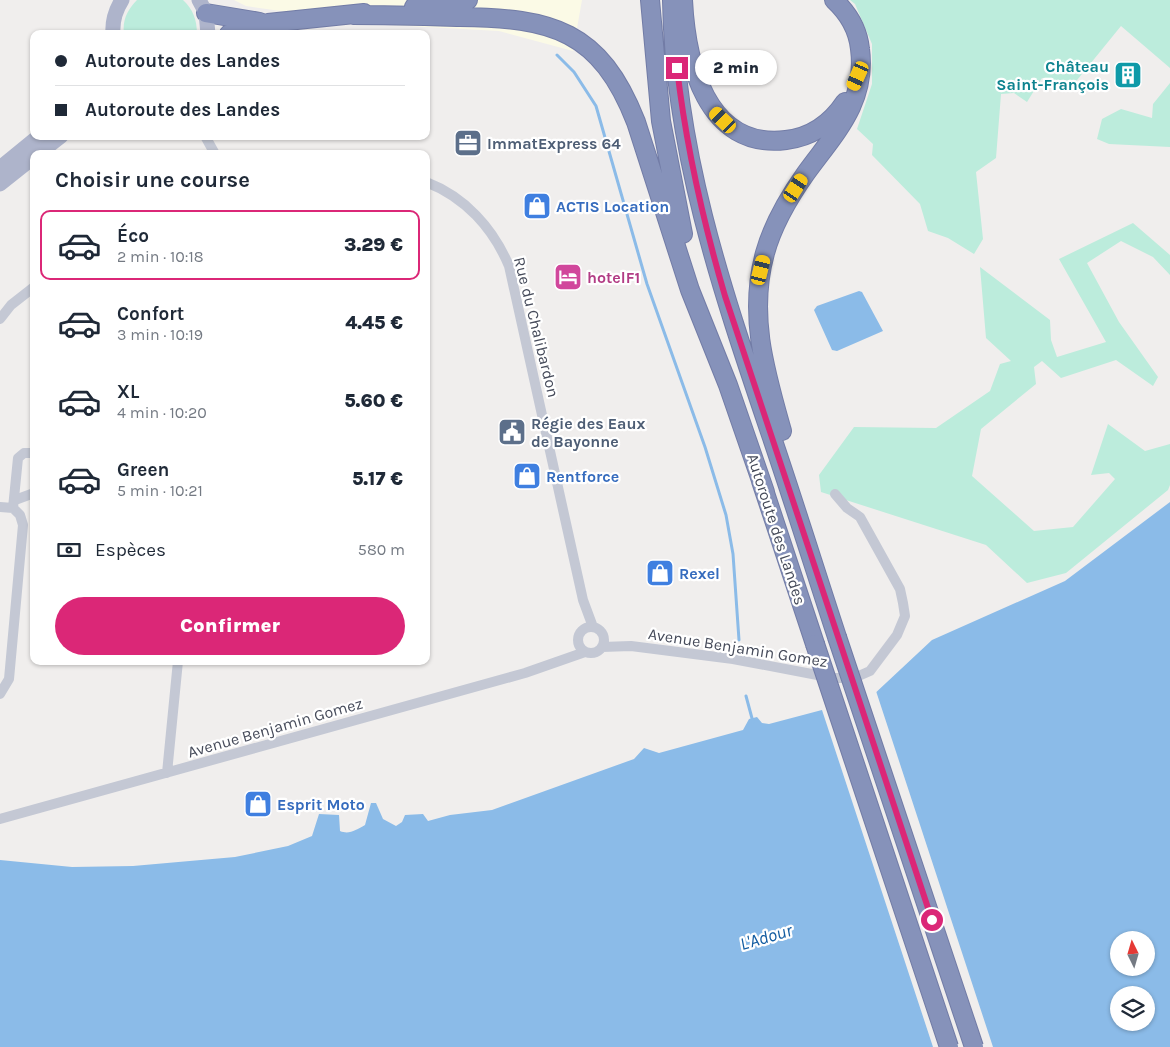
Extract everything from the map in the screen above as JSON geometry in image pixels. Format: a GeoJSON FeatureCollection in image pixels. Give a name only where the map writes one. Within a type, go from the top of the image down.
{"type":"FeatureCollection","features":[{"type":"Feature","properties":{"kind":"highway"},"geometry":{"type":"LineString","coordinates":[[243,30],[268,23],[468,0]]}},
{"type":"Feature","properties":{"kind":"highway"},"geometry":{"type":"LineString","coordinates":[[823,595],[823,559],[764,368],[757,326],[758,288],[766,252],[779,217],[806,173],[849,113],[858,93],[862,66],[858,34],[834,0]]}},
{"type":"Feature","properties":{"kind":"highway"},"geometry":{"type":"LineString","coordinates":[[678,2],[691,58],[705,96],[723,120],[751,137],[781,141],[798,138],[818,130],[839,110],[862,66]]}},
{"type":"Feature","properties":{"kind":"highway","name":"Autoroute des Landes"},"geometry":{"type":"LineString","coordinates":[[678,2],[681,105],[689,156],[709,243],[823,595],[974,1047]]}},
{"type":"Feature","properties":{"kind":"highway","name":"Autoroute des Landes"},"geometry":{"type":"LineString","coordinates":[[651,3],[661,122],[676,203],[696,279],[949,1047]]}},
{"type":"Feature","properties":{"kind":"highway"},"geometry":{"type":"LineString","coordinates":[[202,7],[268,23]]}},
{"type":"Feature","properties":{"kind":"highway"},"geometry":{"type":"LineString","coordinates":[[353,14],[521,19],[554,28],[576,39],[588,47],[610,70],[626,98],[636,122],[690,290],[765,492]]}},
{"type":"Feature","properties":{"kind":"main road"},"geometry":{"type":"LineString","coordinates":[[113,30],[117,8],[122,0]]}},
{"type":"Feature","properties":{"kind":"main road"},"geometry":{"type":"LineString","coordinates":[[202,7],[207,30]]}},
{"type":"Feature","properties":{"kind":"main road"},"geometry":{"type":"LineString","coordinates":[[0,168],[34,140]]}},
{"type":"Feature","properties":{"kind":"main road"},"geometry":{"type":"LineString","coordinates":[[43,150],[55,140]]}},
{"type":"Feature","properties":{"kind":"main road"},"geometry":{"type":"LineString","coordinates":[[0,184],[30,160]]}},
{"type":"Feature","properties":{"kind":"street","name":"Rue du Chalibardon"},"geometry":{"type":"LineString","coordinates":[[430,184],[454,196],[472,211],[489,229],[509,266],[588,628]]}},
{"type":"Feature","properties":{"kind":"street"},"geometry":{"type":"LineString","coordinates":[[0,319],[11,305],[30,290]]}},
{"type":"Feature","properties":{"kind":"street"},"geometry":{"type":"LineString","coordinates":[[0,694],[9,679],[23,525],[14,504],[18,458],[24,453],[30,453]]}},
{"type":"Feature","properties":{"kind":"street","name":"Avenue Benjamin Gomez"},"geometry":{"type":"LineString","coordinates":[[602,647],[631,646],[734,659],[807,674],[854,678],[870,671],[897,635],[904,616],[900,589],[860,517],[847,508],[835,494]]}},
{"type":"Feature","properties":{"kind":"street"},"geometry":{"type":"LineString","coordinates":[[14,504],[30,496]]}},
{"type":"Feature","properties":{"kind":"street"},"geometry":{"type":"LineString","coordinates":[[0,507],[30,502]]}},
{"type":"Feature","properties":{"kind":"street"},"geometry":{"type":"LineString","coordinates":[[558,663],[588,628],[603,635],[602,647],[591,653],[585,652],[580,648],[578,640]]}},
{"type":"Feature","properties":{"kind":"street","name":"Avenue Benjamin Gomez"},"geometry":{"type":"LineString","coordinates":[[603,635],[631,646]]}},
{"type":"Feature","properties":{"kind":"street","name":"Avenue Benjamin Gomez"},"geometry":{"type":"LineString","coordinates":[[0,819],[558,663],[585,652]]}},
{"type":"Feature","properties":{"kind":"street"},"geometry":{"type":"LineString","coordinates":[[167,773],[178,665]]}},
{"type":"Feature","properties":{"kind":"shaded area"},"geometry":{"type":"Polygon","coordinates":[[[234,0],[582,0],[573,51],[499,31],[372,24],[246,6],[234,0]]]}},
{"type":"Feature","properties":{"kind":"green space"},"geometry":{"type":"Polygon","coordinates":[[[137,0],[183,0],[194,15],[197,30],[124,30],[126,15],[137,0]]]}},
{"type":"Feature","properties":{"kind":"green space"},"geometry":{"type":"Polygon","coordinates":[[[850,0],[1170,0],[1170,68],[1121,26],[1073,85],[1042,78],[1027,102],[1014,93],[1001,94],[996,158],[976,172],[983,239],[974,254],[948,238],[928,231],[920,204],[872,155],[873,144],[857,129],[872,84],[872,44],[855,4],[850,0]]]}},
{"type":"Feature","properties":{"kind":"green space"},"geometry":{"type":"Polygon","coordinates":[[[1170,83],[1170,147],[1109,144],[1097,139],[1102,119],[1121,109],[1152,118],[1153,104],[1170,83]]]}},
{"type":"Feature","properties":{"kind":"green space"},"geometry":{"type":"Polygon","coordinates":[[[1133,223],[1170,255],[1170,275],[1153,257],[1121,241],[1087,263],[1119,322],[1158,377],[1153,386],[1116,360],[1061,378],[1042,361],[1034,367],[1036,384],[981,429],[972,476],[1034,531],[1073,527],[1115,479],[1109,473],[1091,475],[1108,424],[1145,451],[1170,444],[1170,485],[1168,490],[1066,573],[1027,583],[986,545],[821,492],[819,475],[854,427],[936,428],[990,391],[1000,364],[1011,361],[986,338],[980,267],[1050,320],[1051,340],[1057,357],[1106,342],[1059,259],[1133,223]]]}},
{"type":"Feature","properties":{"kind":"water"},"geometry":{"type":"Polygon","coordinates":[[[859,291],[862,292],[883,331],[837,351],[832,350],[814,310],[817,306],[859,291]]]}},
{"type":"Feature","properties":{"kind":"water","name":"L'Adour"},"geometry":{"type":"Polygon","coordinates":[[[1170,502],[1170,1047],[0,1047],[0,860],[72,867],[133,866],[235,857],[288,846],[312,836],[319,814],[339,815],[340,831],[352,831],[365,825],[371,803],[376,803],[383,819],[396,826],[402,822],[405,815],[423,814],[428,821],[450,815],[492,810],[634,759],[644,748],[659,753],[743,730],[749,719],[757,717],[762,723],[769,724],[871,697],[932,640],[1065,581],[1170,502]]]}},
{"type":"Feature","properties":{"kind":"pier"},"geometry":{"type":"Polygon","coordinates":[[[876,691],[993,1047],[933,1047],[821,707],[871,695],[876,691]]]}},
{"type":"Feature","properties":{"kind":"waterway"},"geometry":{"type":"LineString","coordinates":[[557,55],[574,72],[596,106],[647,284],[705,447],[726,515],[733,554],[739,640]]}},
{"type":"Feature","properties":{"kind":"waterway"},"geometry":{"type":"LineString","coordinates":[[746,696],[753,722]]}},
{"type":"Feature","properties":{"kind":"place","name":"Château Saint-François"},"geometry":{"type":"Point","coordinates":[1128,75]}},
{"type":"Feature","properties":{"kind":"place","name":"ImmatExpress 64"},"geometry":{"type":"Point","coordinates":[468,143]}},
{"type":"Feature","properties":{"kind":"place","name":"ACTIS Location"},"geometry":{"type":"Point","coordinates":[537,206]}},
{"type":"Feature","properties":{"kind":"place","name":"hotelF1"},"geometry":{"type":"Point","coordinates":[568,277]}},
{"type":"Feature","properties":{"kind":"place","name":"Régie des Eaux de Bayonne"},"geometry":{"type":"Point","coordinates":[512,432]}},
{"type":"Feature","properties":{"kind":"place","name":"Rentforce"},"geometry":{"type":"Point","coordinates":[527,476]}},
{"type":"Feature","properties":{"kind":"place","name":"Rexel"},"geometry":{"type":"Point","coordinates":[660,573]}},
{"type":"Feature","properties":{"kind":"place","name":"Esprit Moto"},"geometry":{"type":"Point","coordinates":[258,804]}},
{"type":"Feature","properties":{"kind":"route"},"geometry":{"type":"LineString","coordinates":[[677,68],[689,156],[709,243],[730,313],[932,920]]}}]}
